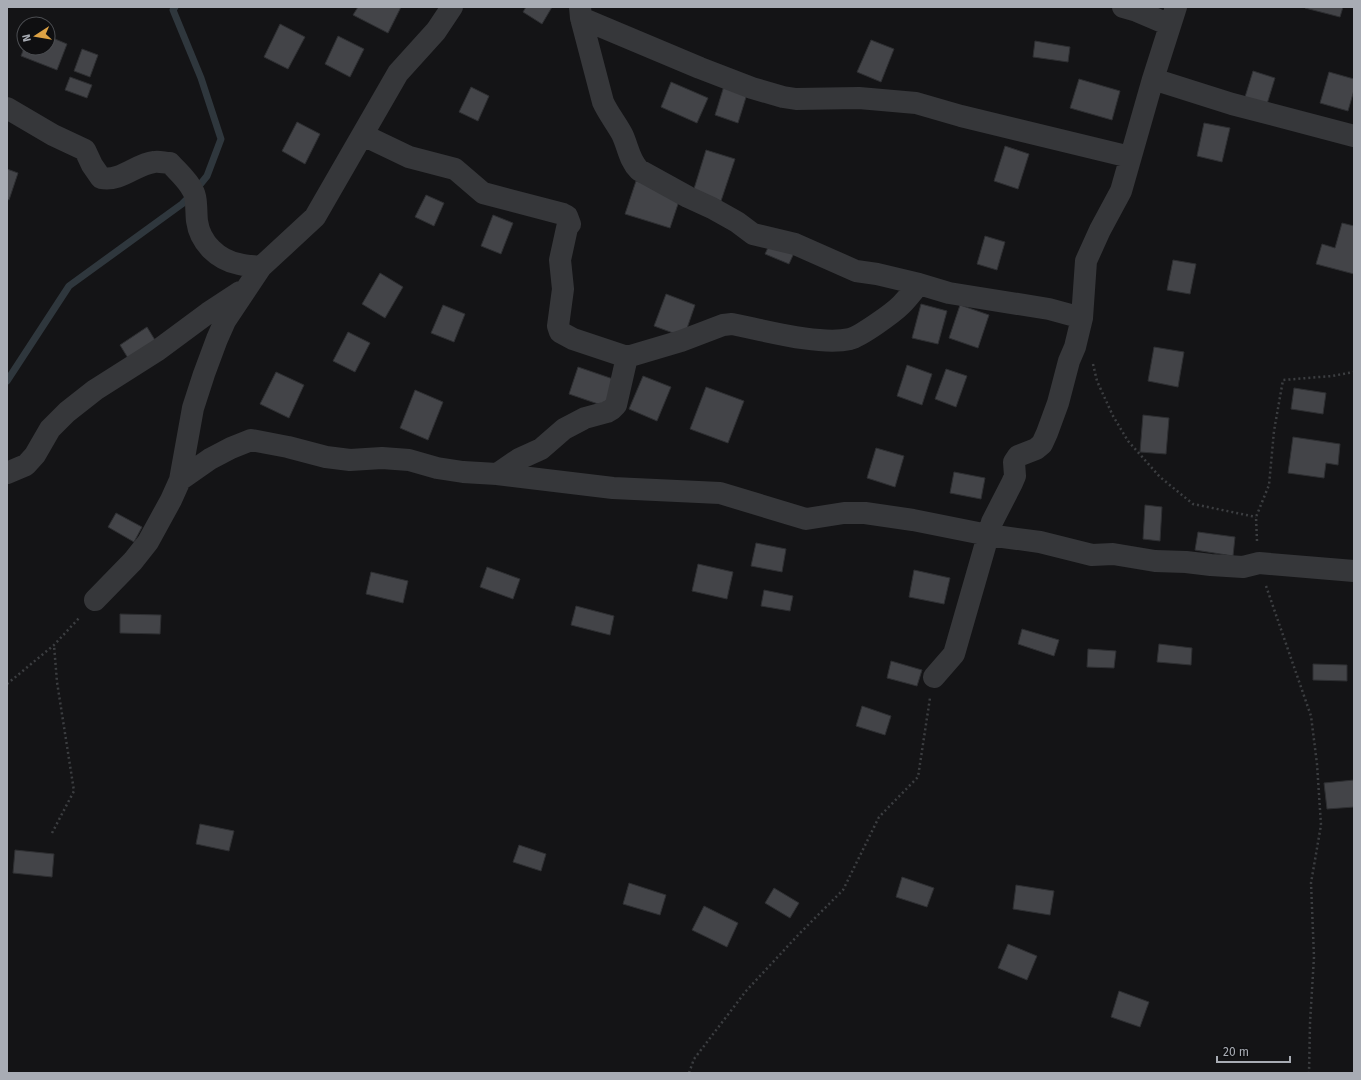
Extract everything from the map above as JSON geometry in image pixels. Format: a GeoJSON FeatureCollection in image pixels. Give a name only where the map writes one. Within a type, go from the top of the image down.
{"type":"FeatureCollection","features":[{"type":"Feature","properties":{"kind":"street"},"geometry":{"type":"LineString","coordinates":[[95,600],[148,542],[171,500],[180,480],[194,408],[204,374],[225,321],[261,267],[315,217],[398,73],[436,31],[452,7]]}},
{"type":"Feature","properties":{"kind":"street"},"geometry":{"type":"LineString","coordinates":[[934,677],[954,654],[992,522],[1012,483],[1014,476],[1014,462],[1018,456],[1036,449],[1042,444],[1048,433],[1069,361],[1075,347],[1082,318],[1086,261],[1100,230],[1121,191],[1153,79],[1173,16],[1137,11],[1122,7]]}},
{"type":"Feature","properties":{"kind":"street"},"geometry":{"type":"LineString","coordinates":[[581,12],[700,68],[752,88],[783,97],[796,99],[859,98],[916,103],[968,118],[1130,157]]}},
{"type":"Feature","properties":{"kind":"street"},"geometry":{"type":"LineString","coordinates":[[581,12],[603,102],[622,134],[634,165],[639,170],[737,222],[753,234],[795,244],[856,271],[877,274],[949,293],[1049,308],[1082,318]]}},
{"type":"Feature","properties":{"kind":"street"},"geometry":{"type":"LineString","coordinates":[[1153,79],[1232,104],[1354,136]]}},
{"type":"Feature","properties":{"kind":"street"},"geometry":{"type":"LineString","coordinates":[[7,108],[53,135],[85,150],[92,165],[101,178],[105,179],[122,176],[146,164],[155,162],[170,163],[185,179],[194,192],[197,223],[207,245],[231,262],[261,267]]}},
{"type":"Feature","properties":{"kind":"street"},"geometry":{"type":"LineString","coordinates":[[363,135],[409,157],[455,170],[484,193],[567,216],[570,224],[567,228],[560,260],[563,289],[558,326],[560,332],[573,339],[627,357],[732,324],[794,336],[815,339],[844,340],[861,334],[900,306],[919,284]]}},
{"type":"Feature","properties":{"kind":"street"},"geometry":{"type":"LineString","coordinates":[[7,473],[26,465],[50,430],[72,407],[111,379],[158,350],[208,313],[248,287]]}},
{"type":"Feature","properties":{"kind":"street"},"geometry":{"type":"LineString","coordinates":[[497,474],[519,459],[541,449],[564,429],[585,418],[612,409],[616,405],[627,357]]}},
{"type":"Feature","properties":{"kind":"street"},"geometry":{"type":"LineString","coordinates":[[180,480],[210,459],[251,440],[288,447],[326,457],[350,460],[382,458],[409,460],[437,468],[612,488],[720,493],[806,519],[844,513],[865,513],[913,520],[988,535],[1040,542],[1092,554],[1113,554],[1155,561],[1243,567],[1259,563],[1354,571]]}},
{"type":"Feature","properties":{"kind":"path"},"geometry":{"type":"LineString","coordinates":[[1092,360],[1097,381],[1113,416],[1128,442],[1160,476],[1193,504],[1256,517]]}},
{"type":"Feature","properties":{"kind":"path"},"geometry":{"type":"LineString","coordinates":[[1310,1073],[1310,1023],[1314,957],[1311,883],[1321,826],[1317,764],[1311,716],[1259,563],[1256,517],[1268,485],[1274,432],[1283,380],[1332,376],[1354,372]]}},
{"type":"Feature","properties":{"kind":"path"},"geometry":{"type":"LineString","coordinates":[[7,684],[54,645],[95,600]]}},
{"type":"Feature","properties":{"kind":"path"},"geometry":{"type":"LineString","coordinates":[[52,833],[74,791],[57,682],[54,645]]}},
{"type":"Feature","properties":{"kind":"path"},"geometry":{"type":"LineString","coordinates":[[689,1073],[694,1059],[746,991],[800,933],[843,890],[879,817],[918,777],[934,677]]}},
{"type":"Feature","properties":{"kind":"building"},"geometry":{"type":"Polygon","coordinates":[[[358,7],[401,7],[388,33],[353,15],[358,7]]]}},
{"type":"Feature","properties":{"kind":"building"},"geometry":{"type":"Polygon","coordinates":[[[526,7],[552,7],[542,24],[523,12],[526,7]]]}},
{"type":"Feature","properties":{"kind":"building"},"geometry":{"type":"Polygon","coordinates":[[[1305,7],[1343,7],[1340,17],[1305,7]]]}},
{"type":"Feature","properties":{"kind":"building"},"geometry":{"type":"Polygon","coordinates":[[[280,24],[305,37],[288,69],[264,57],[280,24]]]}},
{"type":"Feature","properties":{"kind":"building"},"geometry":{"type":"Polygon","coordinates":[[[338,36],[364,49],[350,77],[325,64],[338,36]]]}},
{"type":"Feature","properties":{"kind":"building"},"geometry":{"type":"Polygon","coordinates":[[[56,39],[67,44],[57,70],[21,56],[56,56],[56,39]]]}},
{"type":"Feature","properties":{"kind":"building"},"geometry":{"type":"Polygon","coordinates":[[[871,40],[894,49],[881,82],[857,72],[871,40]]]}},
{"type":"Feature","properties":{"kind":"building"},"geometry":{"type":"Polygon","coordinates":[[[1035,41],[1070,47],[1068,62],[1033,57],[1035,41]]]}},
{"type":"Feature","properties":{"kind":"building"},"geometry":{"type":"Polygon","coordinates":[[[82,49],[98,55],[90,77],[74,71],[82,49]]]}},
{"type":"Feature","properties":{"kind":"building"},"geometry":{"type":"Polygon","coordinates":[[[1253,71],[1275,78],[1267,104],[1245,97],[1253,71]]]}},
{"type":"Feature","properties":{"kind":"building"},"geometry":{"type":"Polygon","coordinates":[[[1329,72],[1354,79],[1354,90],[1348,111],[1320,103],[1329,72]]]}},
{"type":"Feature","properties":{"kind":"building"},"geometry":{"type":"Polygon","coordinates":[[[70,77],[92,85],[87,98],[65,90],[70,77]]]}},
{"type":"Feature","properties":{"kind":"building"},"geometry":{"type":"Polygon","coordinates":[[[1079,79],[1120,91],[1112,120],[1070,108],[1079,79]]]}},
{"type":"Feature","properties":{"kind":"building"},"geometry":{"type":"Polygon","coordinates":[[[671,82],[708,98],[697,123],[661,107],[671,82]]]}},
{"type":"Feature","properties":{"kind":"building"},"geometry":{"type":"Polygon","coordinates":[[[724,86],[747,94],[738,123],[715,115],[724,86]]]}},
{"type":"Feature","properties":{"kind":"building"},"geometry":{"type":"Polygon","coordinates":[[[471,87],[489,96],[478,121],[459,112],[471,87]]]}},
{"type":"Feature","properties":{"kind":"building"},"geometry":{"type":"Polygon","coordinates":[[[297,122],[320,134],[305,164],[282,151],[297,122]]]}},
{"type":"Feature","properties":{"kind":"building"},"geometry":{"type":"Polygon","coordinates":[[[1204,123],[1230,128],[1222,162],[1197,156],[1204,123]]]}},
{"type":"Feature","properties":{"kind":"building"},"geometry":{"type":"Polygon","coordinates":[[[1005,146],[1029,154],[1018,189],[994,181],[1005,146]]]}},
{"type":"Feature","properties":{"kind":"building"},"geometry":{"type":"Polygon","coordinates":[[[706,150],[735,159],[721,201],[693,192],[706,150]]]}},
{"type":"Feature","properties":{"kind":"building"},"geometry":{"type":"Polygon","coordinates":[[[7,169],[18,173],[9,200],[7,199],[7,169]]]}},
{"type":"Feature","properties":{"kind":"building"},"geometry":{"type":"Polygon","coordinates":[[[636,181],[681,195],[670,228],[625,214],[636,181]]]}},
{"type":"Feature","properties":{"kind":"building"},"geometry":{"type":"Polygon","coordinates":[[[426,195],[444,203],[434,226],[415,217],[426,195]]]}},
{"type":"Feature","properties":{"kind":"building"},"geometry":{"type":"Polygon","coordinates":[[[493,215],[513,223],[501,254],[481,246],[493,215]]]}},
{"type":"Feature","properties":{"kind":"building"},"geometry":{"type":"Polygon","coordinates":[[[1342,223],[1354,226],[1354,274],[1316,264],[1322,244],[1335,248],[1342,223]]]}},
{"type":"Feature","properties":{"kind":"building"},"geometry":{"type":"Polygon","coordinates":[[[985,236],[1005,242],[997,270],[977,264],[985,236]]]}},
{"type":"Feature","properties":{"kind":"building"},"geometry":{"type":"Polygon","coordinates":[[[771,241],[795,251],[789,264],[765,254],[771,241]]]}},
{"type":"Feature","properties":{"kind":"building"},"geometry":{"type":"Polygon","coordinates":[[[1173,260],[1196,264],[1190,294],[1167,290],[1173,260]]]}},
{"type":"Feature","properties":{"kind":"building"},"geometry":{"type":"Polygon","coordinates":[[[380,273],[403,287],[385,318],[362,304],[380,273]]]}},
{"type":"Feature","properties":{"kind":"building"},"geometry":{"type":"Polygon","coordinates":[[[666,294],[695,305],[684,337],[654,326],[666,294]]]}},
{"type":"Feature","properties":{"kind":"building"},"geometry":{"type":"Polygon","coordinates":[[[921,304],[947,311],[938,344],[912,338],[921,304]]]}},
{"type":"Feature","properties":{"kind":"building"},"geometry":{"type":"Polygon","coordinates":[[[443,305],[465,314],[454,342],[431,333],[443,305]]]}},
{"type":"Feature","properties":{"kind":"building"},"geometry":{"type":"Polygon","coordinates":[[[960,305],[989,315],[978,348],[949,338],[960,305]]]}},
{"type":"Feature","properties":{"kind":"building"},"geometry":{"type":"Polygon","coordinates":[[[147,327],[158,345],[131,363],[120,345],[147,327]]]}},
{"type":"Feature","properties":{"kind":"building"},"geometry":{"type":"Polygon","coordinates":[[[348,332],[370,343],[355,372],[333,361],[348,332]]]}},
{"type":"Feature","properties":{"kind":"building"},"geometry":{"type":"Polygon","coordinates":[[[1154,347],[1184,352],[1178,387],[1148,381],[1154,347]]]}},
{"type":"Feature","properties":{"kind":"building"},"geometry":{"type":"Polygon","coordinates":[[[907,365],[932,374],[922,405],[897,396],[907,365]]]}},
{"type":"Feature","properties":{"kind":"building"},"geometry":{"type":"Polygon","coordinates":[[[578,367],[616,380],[607,407],[569,394],[578,367]]]}},
{"type":"Feature","properties":{"kind":"building"},"geometry":{"type":"Polygon","coordinates":[[[946,369],[967,376],[956,407],[935,399],[946,369]]]}},
{"type":"Feature","properties":{"kind":"building"},"geometry":{"type":"Polygon","coordinates":[[[276,372],[304,385],[289,418],[260,404],[276,372]]]}},
{"type":"Feature","properties":{"kind":"building"},"geometry":{"type":"Polygon","coordinates":[[[643,376],[671,387],[657,421],[629,409],[643,376]]]}},
{"type":"Feature","properties":{"kind":"building"},"geometry":{"type":"Polygon","coordinates":[[[706,387],[744,401],[728,443],[690,429],[706,387]]]}},
{"type":"Feature","properties":{"kind":"building"},"geometry":{"type":"Polygon","coordinates":[[[1294,388],[1326,393],[1323,414],[1291,409],[1294,388]]]}},
{"type":"Feature","properties":{"kind":"building"},"geometry":{"type":"Polygon","coordinates":[[[415,390],[443,402],[428,440],[400,428],[415,390]]]}},
{"type":"Feature","properties":{"kind":"building"},"geometry":{"type":"Polygon","coordinates":[[[1143,415],[1169,418],[1166,454],[1140,452],[1143,415]]]}},
{"type":"Feature","properties":{"kind":"building"},"geometry":{"type":"Polygon","coordinates":[[[1293,437],[1340,444],[1338,465],[1326,463],[1324,478],[1288,473],[1293,437]]]}},
{"type":"Feature","properties":{"kind":"building"},"geometry":{"type":"Polygon","coordinates":[[[876,448],[904,456],[895,487],[867,478],[876,448]]]}},
{"type":"Feature","properties":{"kind":"building"},"geometry":{"type":"Polygon","coordinates":[[[954,472],[985,478],[981,499],[950,493],[954,472]]]}},
{"type":"Feature","properties":{"kind":"building"},"geometry":{"type":"Polygon","coordinates":[[[1145,505],[1162,507],[1160,541],[1143,539],[1145,505]]]}},
{"type":"Feature","properties":{"kind":"building"},"geometry":{"type":"Polygon","coordinates":[[[116,513],[142,527],[134,542],[108,527],[116,513]]]}},
{"type":"Feature","properties":{"kind":"building"},"geometry":{"type":"Polygon","coordinates":[[[1198,532],[1235,537],[1233,556],[1195,550],[1198,532]]]}},
{"type":"Feature","properties":{"kind":"building"},"geometry":{"type":"Polygon","coordinates":[[[756,543],[786,549],[782,572],[751,566],[756,543]]]}},
{"type":"Feature","properties":{"kind":"building"},"geometry":{"type":"Polygon","coordinates":[[[698,564],[733,572],[727,599],[692,591],[698,564]]]}},
{"type":"Feature","properties":{"kind":"building"},"geometry":{"type":"Polygon","coordinates":[[[487,567],[520,579],[513,599],[480,587],[487,567]]]}},
{"type":"Feature","properties":{"kind":"building"},"geometry":{"type":"Polygon","coordinates":[[[914,570],[950,578],[944,604],[909,597],[914,570]]]}},
{"type":"Feature","properties":{"kind":"building"},"geometry":{"type":"Polygon","coordinates":[[[371,572],[408,581],[403,603],[366,594],[371,572]]]}},
{"type":"Feature","properties":{"kind":"building"},"geometry":{"type":"Polygon","coordinates":[[[764,590],[793,596],[790,611],[761,606],[764,590]]]}},
{"type":"Feature","properties":{"kind":"building"},"geometry":{"type":"Polygon","coordinates":[[[576,606],[614,616],[610,635],[571,625],[576,606]]]}},
{"type":"Feature","properties":{"kind":"building"},"geometry":{"type":"Polygon","coordinates":[[[120,614],[161,615],[160,634],[120,633],[120,614]]]}},
{"type":"Feature","properties":{"kind":"building"},"geometry":{"type":"Polygon","coordinates":[[[1022,629],[1059,640],[1054,656],[1018,644],[1022,629]]]}},
{"type":"Feature","properties":{"kind":"building"},"geometry":{"type":"Polygon","coordinates":[[[1159,644],[1192,648],[1191,665],[1157,662],[1159,644]]]}},
{"type":"Feature","properties":{"kind":"building"},"geometry":{"type":"Polygon","coordinates":[[[1088,649],[1116,651],[1114,668],[1087,667],[1088,649]]]}},
{"type":"Feature","properties":{"kind":"building"},"geometry":{"type":"Polygon","coordinates":[[[891,661],[922,670],[917,686],[887,678],[891,661]]]}},
{"type":"Feature","properties":{"kind":"building"},"geometry":{"type":"Polygon","coordinates":[[[1313,664],[1347,665],[1347,681],[1313,680],[1313,664]]]}},
{"type":"Feature","properties":{"kind":"building"},"geometry":{"type":"Polygon","coordinates":[[[862,706],[891,716],[885,735],[856,726],[862,706]]]}},
{"type":"Feature","properties":{"kind":"building"},"geometry":{"type":"Polygon","coordinates":[[[1354,780],[1354,807],[1327,809],[1324,783],[1354,780]]]}},
{"type":"Feature","properties":{"kind":"building"},"geometry":{"type":"Polygon","coordinates":[[[200,824],[234,831],[229,851],[196,844],[200,824]]]}},
{"type":"Feature","properties":{"kind":"building"},"geometry":{"type":"Polygon","coordinates":[[[519,845],[546,854],[541,871],[513,862],[519,845]]]}},
{"type":"Feature","properties":{"kind":"building"},"geometry":{"type":"Polygon","coordinates":[[[15,850],[54,854],[52,877],[13,873],[15,850]]]}},
{"type":"Feature","properties":{"kind":"building"},"geometry":{"type":"Polygon","coordinates":[[[902,877],[934,888],[927,907],[896,897],[902,877]]]}},
{"type":"Feature","properties":{"kind":"building"},"geometry":{"type":"Polygon","coordinates":[[[629,883],[666,895],[660,915],[623,904],[629,883]]]}},
{"type":"Feature","properties":{"kind":"building"},"geometry":{"type":"Polygon","coordinates":[[[1016,885],[1054,891],[1050,915],[1013,909],[1016,885]]]}},
{"type":"Feature","properties":{"kind":"building"},"geometry":{"type":"Polygon","coordinates":[[[774,888],[799,903],[790,918],[765,903],[774,888]]]}},
{"type":"Feature","properties":{"kind":"building"},"geometry":{"type":"Polygon","coordinates":[[[704,906],[738,923],[727,947],[692,930],[704,906]]]}},
{"type":"Feature","properties":{"kind":"building"},"geometry":{"type":"Polygon","coordinates":[[[1008,944],[1037,956],[1027,980],[998,968],[1008,944]]]}},
{"type":"Feature","properties":{"kind":"building"},"geometry":{"type":"Polygon","coordinates":[[[1119,991],[1149,1002],[1140,1027],[1111,1017],[1119,991]]]}},
{"type":"Feature","properties":{"kind":"waterway"},"geometry":{"type":"LineString","coordinates":[[7,381],[69,286],[182,204],[207,176],[221,139],[201,78],[173,10],[175,7]]}}]}
